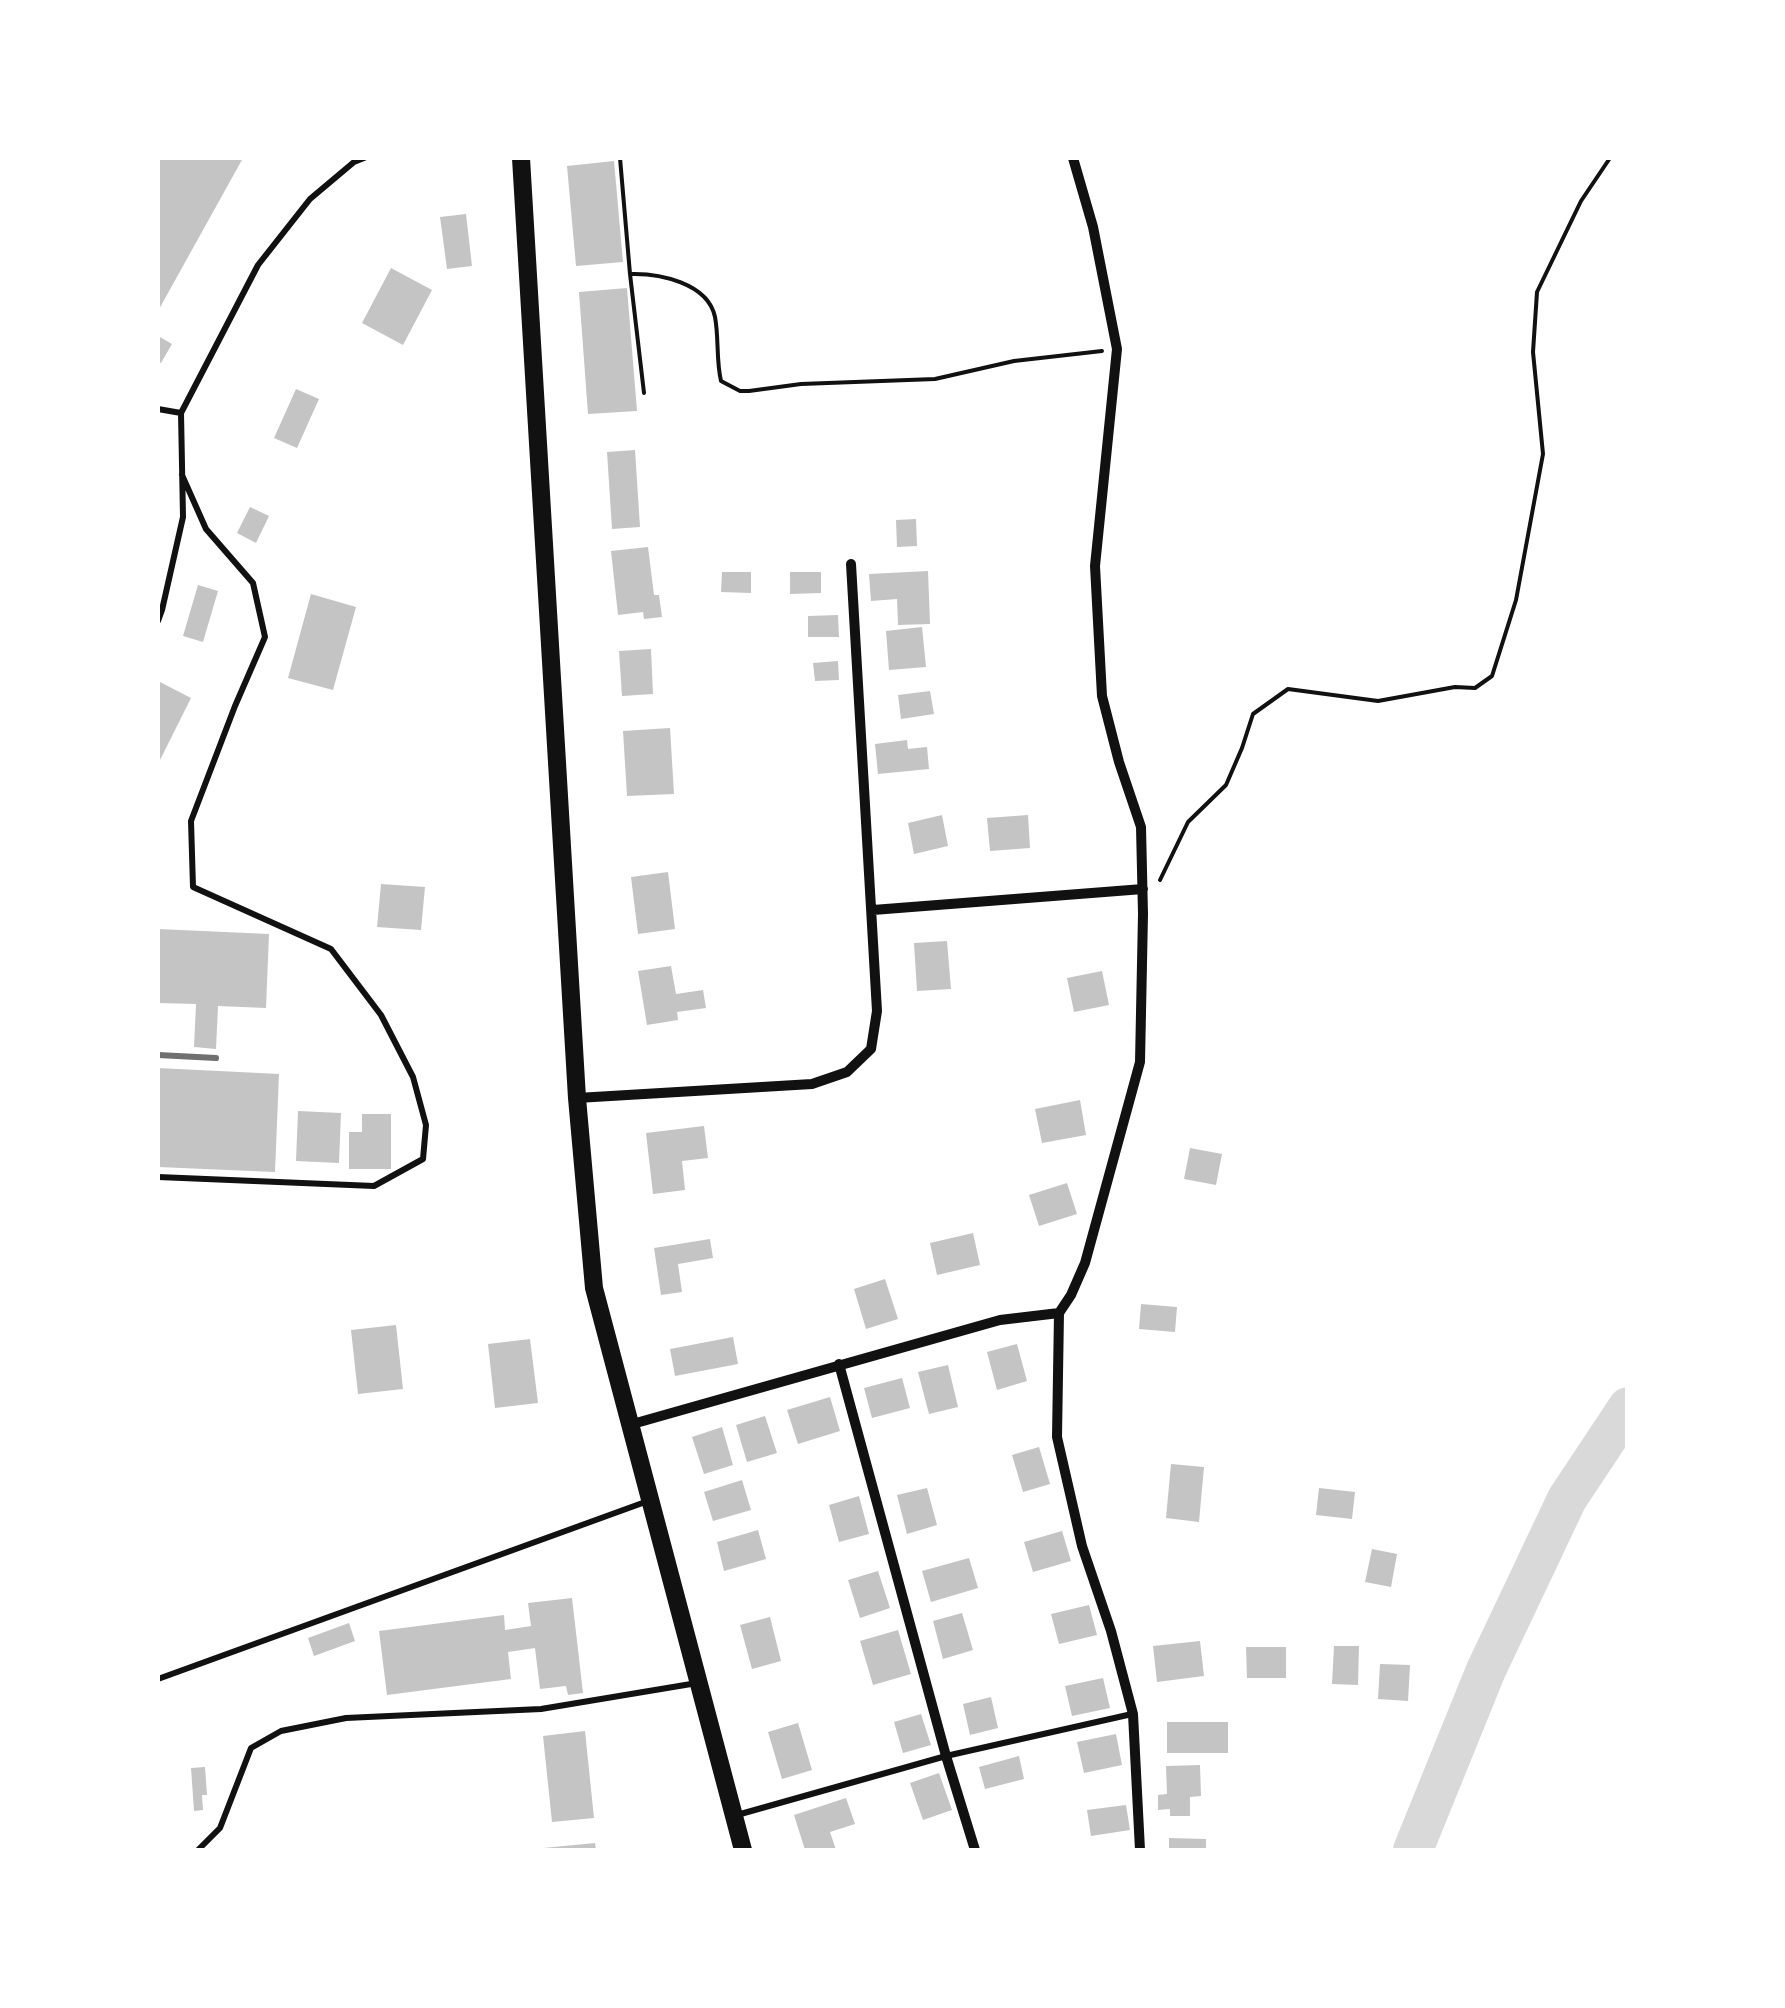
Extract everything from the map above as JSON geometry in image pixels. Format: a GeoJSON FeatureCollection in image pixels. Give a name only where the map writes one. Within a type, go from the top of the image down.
{"type":"FeatureCollection","features":[{"type":"Feature","properties":{"kind":"street"},"geometry":{"type":"LineString","coordinates":[[522,158],[577,1098],[594,1288],[743,1850]]}},
{"type":"Feature","properties":{"kind":"street"},"geometry":{"type":"LineString","coordinates":[[1073,158],[1093,227],[1117,349],[1095,566],[1102,696],[1141,828],[1144,890],[1140,1062],[1085,1263],[1059,1314],[1057,1437],[1082,1546],[1133,1714],[1140,1850]]}},
{"type":"Feature","properties":{"kind":"street"},"geometry":{"type":"LineString","coordinates":[[577,1098],[812,1084],[846,1072],[870,1048],[877,1011],[852,564]]}},
{"type":"Feature","properties":{"kind":"street"},"geometry":{"type":"LineString","coordinates":[[873,910],[1144,890]]}},
{"type":"Feature","properties":{"kind":"street"},"geometry":{"type":"LineString","coordinates":[[629,1425],[1000,1320],[1059,1314]]}},
{"type":"Feature","properties":{"kind":"street"},"geometry":{"type":"LineString","coordinates":[[839,1364],[975,1850]]}},
{"type":"Feature","properties":{"kind":"lane"},"geometry":{"type":"LineString","coordinates":[[158,621],[183,516],[181,413],[258,266],[310,198],[364,158]]}},
{"type":"Feature","properties":{"kind":"lane"},"geometry":{"type":"LineString","coordinates":[[158,408],[181,413]]}},
{"type":"Feature","properties":{"kind":"lane"},"geometry":{"type":"LineString","coordinates":[[158,1176],[374,1186],[423,1159],[426,1125],[413,1077],[381,1014],[331,949],[194,887],[192,821],[265,637],[254,583],[206,529],[182,475]]}},
{"type":"Feature","properties":{"kind":"lane"},"geometry":{"type":"LineString","coordinates":[[158,1679],[649,1500]]}},
{"type":"Feature","properties":{"kind":"lane"},"geometry":{"type":"LineString","coordinates":[[198,1850],[220,1828],[251,1748],[281,1731],[346,1718],[541,1709],[698,1682]]}},
{"type":"Feature","properties":{"kind":"lane"},"geometry":{"type":"LineString","coordinates":[[734,1816],[946,1756],[1133,1714]]}},
{"type":"Feature","properties":{"kind":"path"},"geometry":{"type":"LineString","coordinates":[[620,158],[644,392]]}},
{"type":"Feature","properties":{"kind":"path"},"geometry":{"type":"LineString","coordinates":[[1143,914],[1188,822],[1226,785],[1252,714],[1288,689],[1378,701],[1455,686],[1475,688],[1492,676],[1516,600],[1543,454],[1533,352],[1536,292],[1581,201],[1610,158]]}},
{"type":"Feature","properties":{"kind":"path"},"geometry":{"type":"LineString","coordinates":[[630,274],[675,280],[700,292],[715,312],[720,380],[740,391],[800,384],[936,380],[1014,361],[1117,349]]}},
{"type":"Feature","properties":{"kind":"building"},"geometry":{"type":"Polygon","coordinates":[[[158,158],[243,158],[158,311],[158,158]]]}},
{"type":"Feature","properties":{"kind":"building"},"geometry":{"type":"Polygon","coordinates":[[[614,161],[623,262],[576,266],[567,166],[614,161]]]}},
{"type":"Feature","properties":{"kind":"building"},"geometry":{"type":"Polygon","coordinates":[[[466,214],[472,266],[447,269],[440,217],[466,214]]]}},
{"type":"Feature","properties":{"kind":"building"},"geometry":{"type":"Polygon","coordinates":[[[391,268],[432,290],[403,345],[362,323],[391,268]]]}},
{"type":"Feature","properties":{"kind":"building"},"geometry":{"type":"Polygon","coordinates":[[[627,288],[637,411],[588,414],[579,292],[627,288]]]}},
{"type":"Feature","properties":{"kind":"building"},"geometry":{"type":"Polygon","coordinates":[[[158,336],[172,344],[161,363],[158,361],[158,336]]]}},
{"type":"Feature","properties":{"kind":"building"},"geometry":{"type":"Polygon","coordinates":[[[296,389],[319,399],[297,448],[274,438],[296,389]]]}},
{"type":"Feature","properties":{"kind":"building"},"geometry":{"type":"Polygon","coordinates":[[[635,450],[640,527],[612,529],[607,452],[635,450]]]}},
{"type":"Feature","properties":{"kind":"building"},"geometry":{"type":"Polygon","coordinates":[[[250,507],[269,516],[256,543],[237,533],[250,507]]]}},
{"type":"Feature","properties":{"kind":"building"},"geometry":{"type":"Polygon","coordinates":[[[916,519],[917,546],[897,547],[896,520],[916,519]]]}},
{"type":"Feature","properties":{"kind":"building"},"geometry":{"type":"Polygon","coordinates":[[[648,547],[654,595],[659,595],[662,617],[644,619],[643,612],[618,615],[611,551],[648,547]]]}},
{"type":"Feature","properties":{"kind":"building"},"geometry":{"type":"Polygon","coordinates":[[[928,571],[930,624],[898,625],[897,599],[871,601],[869,574],[928,571]]]}},
{"type":"Feature","properties":{"kind":"building"},"geometry":{"type":"Polygon","coordinates":[[[722,572],[751,572],[751,593],[721,592],[722,572]]]}},
{"type":"Feature","properties":{"kind":"building"},"geometry":{"type":"Polygon","coordinates":[[[790,572],[821,572],[821,593],[790,594],[790,572]]]}},
{"type":"Feature","properties":{"kind":"building"},"geometry":{"type":"Polygon","coordinates":[[[198,585],[218,591],[203,642],[183,636],[198,585]]]}},
{"type":"Feature","properties":{"kind":"building"},"geometry":{"type":"Polygon","coordinates":[[[311,594],[356,607],[333,690],[288,678],[311,594]]]}},
{"type":"Feature","properties":{"kind":"building"},"geometry":{"type":"Polygon","coordinates":[[[838,615],[839,637],[808,637],[808,616],[838,615]]]}},
{"type":"Feature","properties":{"kind":"building"},"geometry":{"type":"Polygon","coordinates":[[[922,627],[926,667],[889,670],[886,631],[922,627]]]}},
{"type":"Feature","properties":{"kind":"building"},"geometry":{"type":"Polygon","coordinates":[[[651,649],[653,694],[622,696],[619,651],[651,649]]]}},
{"type":"Feature","properties":{"kind":"building"},"geometry":{"type":"Polygon","coordinates":[[[838,661],[839,680],[815,681],[813,663],[838,661]]]}},
{"type":"Feature","properties":{"kind":"building"},"geometry":{"type":"Polygon","coordinates":[[[158,681],[191,698],[158,764],[158,681]]]}},
{"type":"Feature","properties":{"kind":"building"},"geometry":{"type":"Polygon","coordinates":[[[930,691],[934,714],[901,719],[898,695],[930,691]]]}},
{"type":"Feature","properties":{"kind":"building"},"geometry":{"type":"Polygon","coordinates":[[[670,728],[674,794],[627,796],[623,731],[670,728]]]}},
{"type":"Feature","properties":{"kind":"building"},"geometry":{"type":"Polygon","coordinates":[[[907,740],[908,749],[927,747],[929,769],[878,774],[875,744],[907,740]]]}},
{"type":"Feature","properties":{"kind":"building"},"geometry":{"type":"Polygon","coordinates":[[[942,815],[948,846],[914,854],[908,823],[942,815]]]}},
{"type":"Feature","properties":{"kind":"building"},"geometry":{"type":"Polygon","coordinates":[[[1028,815],[1030,848],[990,851],[987,818],[1028,815]]]}},
{"type":"Feature","properties":{"kind":"building"},"geometry":{"type":"Polygon","coordinates":[[[668,872],[675,929],[638,934],[631,877],[668,872]]]}},
{"type":"Feature","properties":{"kind":"building"},"geometry":{"type":"Polygon","coordinates":[[[381,884],[425,887],[421,930],[377,927],[381,884]]]}},
{"type":"Feature","properties":{"kind":"building"},"geometry":{"type":"Polygon","coordinates":[[[158,929],[269,934],[266,1008],[218,1006],[216,1049],[194,1047],[196,1004],[158,1003],[158,929]]]}},
{"type":"Feature","properties":{"kind":"building"},"geometry":{"type":"Polygon","coordinates":[[[947,941],[951,989],[917,991],[914,943],[947,941]]]}},
{"type":"Feature","properties":{"kind":"building"},"geometry":{"type":"Polygon","coordinates":[[[671,966],[676,994],[703,990],[706,1008],[677,1012],[678,1020],[647,1025],[638,971],[671,966]]]}},
{"type":"Feature","properties":{"kind":"building"},"geometry":{"type":"Polygon","coordinates":[[[1102,971],[1109,1005],[1074,1012],[1067,978],[1102,971]]]}},
{"type":"Feature","properties":{"kind":"building"},"geometry":{"type":"Polygon","coordinates":[[[158,1068],[279,1074],[275,1172],[158,1167],[158,1068]]]}},
{"type":"Feature","properties":{"kind":"building"},"geometry":{"type":"Polygon","coordinates":[[[1080,1100],[1086,1135],[1042,1143],[1035,1109],[1080,1100]]]}},
{"type":"Feature","properties":{"kind":"building"},"geometry":{"type":"Polygon","coordinates":[[[298,1111],[341,1113],[339,1163],[296,1161],[298,1111]]]}},
{"type":"Feature","properties":{"kind":"building"},"geometry":{"type":"Polygon","coordinates":[[[362,1114],[391,1114],[391,1169],[349,1169],[349,1132],[362,1132],[362,1114]]]}},
{"type":"Feature","properties":{"kind":"building"},"geometry":{"type":"Polygon","coordinates":[[[704,1126],[708,1158],[682,1161],[685,1190],[653,1194],[646,1133],[704,1126]]]}},
{"type":"Feature","properties":{"kind":"building"},"geometry":{"type":"Polygon","coordinates":[[[1190,1148],[1222,1154],[1216,1185],[1184,1179],[1190,1148]]]}},
{"type":"Feature","properties":{"kind":"building"},"geometry":{"type":"Polygon","coordinates":[[[1067,1183],[1077,1214],[1039,1226],[1029,1195],[1067,1183]]]}},
{"type":"Feature","properties":{"kind":"building"},"geometry":{"type":"Polygon","coordinates":[[[973,1233],[980,1265],[937,1275],[930,1243],[973,1233]]]}},
{"type":"Feature","properties":{"kind":"building"},"geometry":{"type":"Polygon","coordinates":[[[710,1239],[713,1258],[678,1264],[682,1292],[661,1295],[654,1248],[710,1239]]]}},
{"type":"Feature","properties":{"kind":"building"},"geometry":{"type":"Polygon","coordinates":[[[885,1279],[898,1319],[866,1329],[854,1289],[885,1279]]]}},
{"type":"Feature","properties":{"kind":"building"},"geometry":{"type":"Polygon","coordinates":[[[1141,1304],[1177,1307],[1175,1332],[1139,1329],[1141,1304]]]}},
{"type":"Feature","properties":{"kind":"building"},"geometry":{"type":"Polygon","coordinates":[[[396,1325],[403,1389],[358,1394],[351,1330],[396,1325]]]}},
{"type":"Feature","properties":{"kind":"building"},"geometry":{"type":"Polygon","coordinates":[[[733,1337],[738,1364],[675,1376],[670,1349],[733,1337]]]}},
{"type":"Feature","properties":{"kind":"building"},"geometry":{"type":"Polygon","coordinates":[[[530,1339],[538,1403],[495,1408],[488,1344],[530,1339]]]}},
{"type":"Feature","properties":{"kind":"building"},"geometry":{"type":"Polygon","coordinates":[[[1017,1344],[1027,1381],[997,1390],[987,1352],[1017,1344]]]}},
{"type":"Feature","properties":{"kind":"building"},"geometry":{"type":"Polygon","coordinates":[[[948,1365],[958,1407],[929,1414],[918,1372],[948,1365]]]}},
{"type":"Feature","properties":{"kind":"building"},"geometry":{"type":"Polygon","coordinates":[[[902,1378],[910,1408],[872,1418],[864,1388],[902,1378]]]}},
{"type":"Feature","properties":{"kind":"building"},"geometry":{"type":"Polygon","coordinates":[[[830,1397],[840,1431],[798,1444],[787,1410],[830,1397]]]}},
{"type":"Feature","properties":{"kind":"building"},"geometry":{"type":"Polygon","coordinates":[[[765,1416],[777,1453],[747,1462],[736,1425],[765,1416]]]}},
{"type":"Feature","properties":{"kind":"building"},"geometry":{"type":"Polygon","coordinates":[[[722,1427],[733,1465],[704,1474],[692,1437],[722,1427]]]}},
{"type":"Feature","properties":{"kind":"building"},"geometry":{"type":"Polygon","coordinates":[[[1039,1447],[1050,1484],[1023,1492],[1012,1455],[1039,1447]]]}},
{"type":"Feature","properties":{"kind":"building"},"geometry":{"type":"Polygon","coordinates":[[[1171,1464],[1204,1467],[1199,1522],[1166,1518],[1171,1464]]]}},
{"type":"Feature","properties":{"kind":"building"},"geometry":{"type":"Polygon","coordinates":[[[742,1480],[751,1510],[713,1521],[704,1492],[742,1480]]]}},
{"type":"Feature","properties":{"kind":"building"},"geometry":{"type":"Polygon","coordinates":[[[927,1488],[937,1525],[907,1534],[897,1495],[927,1488]]]}},
{"type":"Feature","properties":{"kind":"building"},"geometry":{"type":"Polygon","coordinates":[[[1319,1488],[1355,1492],[1352,1519],[1316,1515],[1319,1488]]]}},
{"type":"Feature","properties":{"kind":"building"},"geometry":{"type":"Polygon","coordinates":[[[859,1496],[869,1534],[839,1542],[829,1505],[859,1496]]]}},
{"type":"Feature","properties":{"kind":"building"},"geometry":{"type":"Polygon","coordinates":[[[758,1530],[766,1559],[724,1571],[717,1542],[758,1530]]]}},
{"type":"Feature","properties":{"kind":"building"},"geometry":{"type":"Polygon","coordinates":[[[1062,1531],[1071,1561],[1033,1572],[1024,1542],[1062,1531]]]}},
{"type":"Feature","properties":{"kind":"building"},"geometry":{"type":"Polygon","coordinates":[[[1372,1549],[1397,1554],[1391,1587],[1365,1582],[1372,1549]]]}},
{"type":"Feature","properties":{"kind":"building"},"geometry":{"type":"Polygon","coordinates":[[[969,1558],[978,1588],[931,1602],[922,1571],[969,1558]]]}},
{"type":"Feature","properties":{"kind":"building"},"geometry":{"type":"Polygon","coordinates":[[[878,1571],[890,1608],[860,1618],[848,1580],[878,1571]]]}},
{"type":"Feature","properties":{"kind":"building"},"geometry":{"type":"Polygon","coordinates":[[[572,1598],[583,1693],[568,1695],[566,1686],[540,1689],[535,1648],[508,1652],[511,1679],[387,1695],[379,1631],[504,1615],[505,1630],[531,1626],[528,1603],[572,1598]]]}},
{"type":"Feature","properties":{"kind":"building"},"geometry":{"type":"Polygon","coordinates":[[[1089,1605],[1097,1635],[1059,1644],[1051,1614],[1089,1605]]]}},
{"type":"Feature","properties":{"kind":"building"},"geometry":{"type":"Polygon","coordinates":[[[962,1613],[973,1650],[943,1659],[933,1621],[962,1613]]]}},
{"type":"Feature","properties":{"kind":"building"},"geometry":{"type":"Polygon","coordinates":[[[770,1617],[781,1661],[752,1669],[740,1625],[770,1617]]]}},
{"type":"Feature","properties":{"kind":"building"},"geometry":{"type":"Polygon","coordinates":[[[349,1623],[355,1641],[314,1656],[308,1638],[349,1623]]]}},
{"type":"Feature","properties":{"kind":"building"},"geometry":{"type":"Polygon","coordinates":[[[898,1630],[911,1674],[873,1685],[860,1641],[898,1630]]]}},
{"type":"Feature","properties":{"kind":"building"},"geometry":{"type":"Polygon","coordinates":[[[1200,1641],[1204,1676],[1157,1682],[1153,1646],[1200,1641]]]}},
{"type":"Feature","properties":{"kind":"building"},"geometry":{"type":"Polygon","coordinates":[[[1334,1646],[1359,1646],[1358,1685],[1332,1684],[1334,1646]]]}},
{"type":"Feature","properties":{"kind":"building"},"geometry":{"type":"Polygon","coordinates":[[[1246,1647],[1286,1647],[1286,1678],[1247,1678],[1246,1647]]]}},
{"type":"Feature","properties":{"kind":"building"},"geometry":{"type":"Polygon","coordinates":[[[1380,1664],[1410,1665],[1408,1701],[1378,1699],[1380,1664]]]}},
{"type":"Feature","properties":{"kind":"building"},"geometry":{"type":"Polygon","coordinates":[[[1103,1678],[1110,1708],[1072,1716],[1065,1686],[1103,1678]]]}},
{"type":"Feature","properties":{"kind":"building"},"geometry":{"type":"Polygon","coordinates":[[[991,1697],[998,1728],[970,1735],[963,1704],[991,1697]]]}},
{"type":"Feature","properties":{"kind":"building"},"geometry":{"type":"Polygon","coordinates":[[[921,1714],[931,1745],[903,1753],[894,1722],[921,1714]]]}},
{"type":"Feature","properties":{"kind":"building"},"geometry":{"type":"Polygon","coordinates":[[[1167,1722],[1228,1722],[1228,1753],[1167,1753],[1167,1722]]]}},
{"type":"Feature","properties":{"kind":"building"},"geometry":{"type":"Polygon","coordinates":[[[798,1723],[812,1770],[782,1779],[768,1732],[798,1723]]]}},
{"type":"Feature","properties":{"kind":"building"},"geometry":{"type":"Polygon","coordinates":[[[585,1731],[594,1818],[552,1822],[543,1736],[585,1731]]]}},
{"type":"Feature","properties":{"kind":"building"},"geometry":{"type":"Polygon","coordinates":[[[1116,1734],[1122,1765],[1084,1773],[1077,1742],[1116,1734]]]}},
{"type":"Feature","properties":{"kind":"building"},"geometry":{"type":"Polygon","coordinates":[[[1019,1756],[1024,1779],[985,1789],[979,1767],[1019,1756]]]}},
{"type":"Feature","properties":{"kind":"building"},"geometry":{"type":"Polygon","coordinates":[[[1200,1765],[1201,1796],[1190,1797],[1190,1816],[1170,1816],[1170,1809],[1158,1810],[1158,1795],[1167,1794],[1166,1766],[1200,1765]]]}},
{"type":"Feature","properties":{"kind":"building"},"geometry":{"type":"Polygon","coordinates":[[[205,1767],[207,1795],[202,1795],[203,1810],[194,1811],[191,1768],[205,1767]]]}},
{"type":"Feature","properties":{"kind":"building"},"geometry":{"type":"Polygon","coordinates":[[[939,1773],[952,1810],[923,1820],[910,1783],[939,1773]]]}},
{"type":"Feature","properties":{"kind":"building"},"geometry":{"type":"Polygon","coordinates":[[[846,1798],[855,1824],[830,1832],[836,1850],[805,1850],[794,1815],[846,1798]]]}},
{"type":"Feature","properties":{"kind":"building"},"geometry":{"type":"Polygon","coordinates":[[[1126,1805],[1130,1830],[1091,1836],[1087,1810],[1126,1805]]]}},
{"type":"Feature","properties":{"kind":"building"},"geometry":{"type":"Polygon","coordinates":[[[1169,1838],[1206,1839],[1206,1850],[1169,1850],[1169,1838]]]}},
{"type":"Feature","properties":{"kind":"building"},"geometry":{"type":"Polygon","coordinates":[[[595,1843],[596,1850],[543,1850],[543,1848],[595,1843]]]}},
{"type":"Feature","properties":{"kind":"waterway"},"geometry":{"type":"LineString","coordinates":[[1413,1850],[1486,1670],[1567,1499],[1628,1407]]}},
{"type":"Feature","properties":{"kind":"railway"},"geometry":{"type":"LineString","coordinates":[[158,1055],[216,1058]]}}]}
